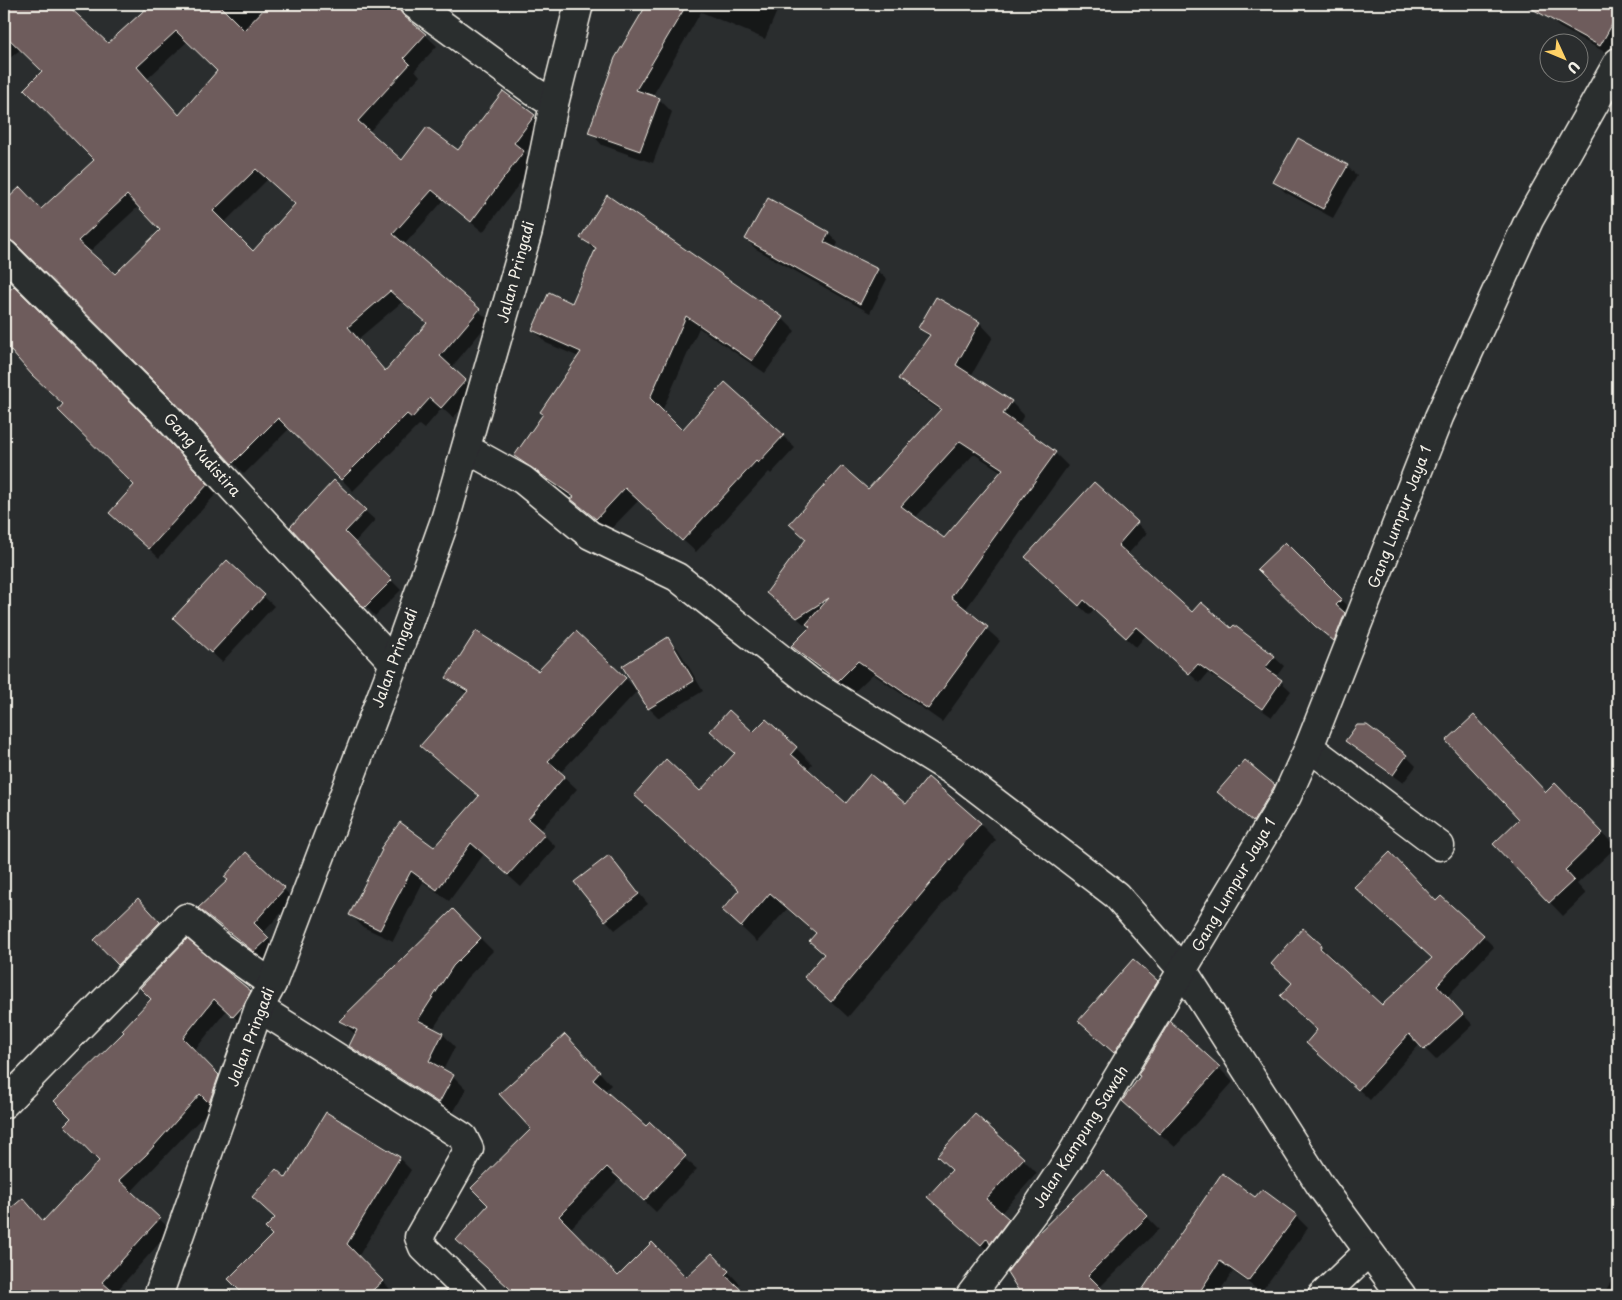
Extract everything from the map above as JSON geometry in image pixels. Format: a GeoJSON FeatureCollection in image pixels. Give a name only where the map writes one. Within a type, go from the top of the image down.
{"type":"FeatureCollection","features":[{"type":"Feature","properties":{"kind":"street"},"geometry":{"type":"LineString","coordinates":[[414,4],[533,91],[554,104]]}},
{"type":"Feature","properties":{"kind":"street","name":"Jalan Pringadi"},"geometry":{"type":"LineString","coordinates":[[158,1296],[259,1008],[272,984],[394,663],[445,520],[467,449],[528,231],[554,104],[579,4]]}},
{"type":"Feature","properties":{"kind":"street","name":"Gang Lumpur Jaya 1"},"geometry":{"type":"LineString","coordinates":[[1184,972],[1287,796],[1309,747],[1439,416],[1529,220],[1618,62]]}},
{"type":"Feature","properties":{"kind":"street","name":"Gang Yudistira"},"geometry":{"type":"LineString","coordinates":[[4,254],[160,409],[394,663]]}},
{"type":"Feature","properties":{"kind":"street"},"geometry":{"type":"LineString","coordinates":[[467,449],[523,480],[590,535],[677,577],[813,684],[958,774],[1116,895],[1184,972],[1320,1184],[1402,1296]]}},
{"type":"Feature","properties":{"kind":"street"},"geometry":{"type":"LineString","coordinates":[[1309,747],[1440,846]]}},
{"type":"Feature","properties":{"kind":"street"},"geometry":{"type":"LineString","coordinates":[[4,1104],[186,918],[220,947],[272,984]]}},
{"type":"Feature","properties":{"kind":"street","name":"Jalan Kampung Sawah"},"geometry":{"type":"LineString","coordinates":[[970,1296],[1035,1210],[1070,1157],[1184,972]]}},
{"type":"Feature","properties":{"kind":"street"},"geometry":{"type":"LineString","coordinates":[[259,1008],[462,1137],[467,1143],[469,1149],[419,1237],[423,1247],[473,1296]]}},
{"type":"Feature","properties":{"kind":"street"},"geometry":{"type":"LineString","coordinates":[[1322,1296],[1368,1252]]}},
{"type":"Feature","properties":{"kind":"building"},"geometry":{"type":"Polygon","coordinates":[[[4,4],[66,4],[108,43],[150,5],[148,4],[218,4],[244,30],[269,4],[394,4],[405,17],[426,34],[404,58],[410,64],[358,121],[402,160],[427,127],[458,150],[503,91],[535,115],[514,143],[524,151],[471,222],[432,190],[393,234],[480,309],[440,356],[466,380],[441,408],[430,398],[412,418],[407,414],[341,480],[278,418],[232,464],[171,398],[15,243],[4,236],[4,202],[20,187],[41,209],[94,160],[24,89],[42,71],[4,34],[4,4]],[[176,31],[137,67],[179,115],[217,71],[176,31]],[[256,169],[213,211],[253,251],[295,204],[256,169]],[[127,195],[78,241],[115,274],[160,230],[127,195]],[[390,291],[348,327],[385,371],[427,323],[390,291]]]}},
{"type":"Feature","properties":{"kind":"building"},"geometry":{"type":"Polygon","coordinates":[[[647,4],[687,4],[636,90],[660,98],[640,151],[588,133],[615,58],[647,4]]]}},
{"type":"Feature","properties":{"kind":"building"},"geometry":{"type":"Polygon","coordinates":[[[1523,4],[1618,4],[1618,14],[1600,46],[1590,41],[1590,32],[1574,32],[1523,4]]]}},
{"type":"Feature","properties":{"kind":"building"},"geometry":{"type":"Polygon","coordinates":[[[1298,138],[1348,165],[1323,209],[1273,182],[1298,138]]]}},
{"type":"Feature","properties":{"kind":"building"},"geometry":{"type":"Polygon","coordinates":[[[607,195],[783,317],[752,361],[686,316],[650,398],[682,430],[725,382],[784,435],[758,463],[756,461],[682,541],[625,488],[596,519],[571,499],[574,497],[514,456],[543,414],[540,412],[581,352],[532,330],[549,292],[572,303],[596,248],[580,238],[607,195]]]}},
{"type":"Feature","properties":{"kind":"building"},"geometry":{"type":"Polygon","coordinates":[[[768,198],[829,232],[824,242],[878,269],[860,304],[745,239],[768,198]]]}},
{"type":"Feature","properties":{"kind":"building"},"geometry":{"type":"Polygon","coordinates":[[[14,286],[149,420],[208,484],[149,549],[109,513],[134,485],[58,410],[63,404],[32,375],[4,343],[4,295],[14,286]]]}},
{"type":"Feature","properties":{"kind":"building"},"geometry":{"type":"Polygon","coordinates":[[[936,297],[980,322],[956,365],[1012,401],[1003,414],[1056,452],[951,597],[988,627],[928,709],[858,661],[838,681],[791,646],[810,627],[806,624],[829,598],[797,618],[766,593],[806,539],[789,524],[842,466],[868,489],[941,409],[898,379],[930,335],[918,328],[936,297]],[[960,441],[901,506],[944,538],[1003,469],[960,441]]]}},
{"type":"Feature","properties":{"kind":"building"},"geometry":{"type":"Polygon","coordinates":[[[334,480],[366,510],[345,532],[392,580],[364,608],[290,527],[334,480]]]}},
{"type":"Feature","properties":{"kind":"building"},"geometry":{"type":"Polygon","coordinates":[[[1094,482],[1138,522],[1118,545],[1192,612],[1201,602],[1231,628],[1234,625],[1275,656],[1265,668],[1282,680],[1262,709],[1198,664],[1189,674],[1136,627],[1126,638],[1084,600],[1079,606],[1025,557],[1094,482]]]}},
{"type":"Feature","properties":{"kind":"building"},"geometry":{"type":"Polygon","coordinates":[[[1285,542],[1342,599],[1336,605],[1345,613],[1334,641],[1315,626],[1257,569],[1285,542]]]}},
{"type":"Feature","properties":{"kind":"building"},"geometry":{"type":"Polygon","coordinates":[[[227,560],[265,595],[211,653],[173,618],[227,560]]]}},
{"type":"Feature","properties":{"kind":"building"},"geometry":{"type":"Polygon","coordinates":[[[476,631],[538,671],[576,631],[626,678],[548,761],[565,776],[528,819],[545,834],[508,875],[471,843],[437,890],[411,871],[380,930],[349,915],[382,850],[380,849],[400,822],[434,847],[479,796],[420,746],[468,691],[446,678],[476,631]]]}},
{"type":"Feature","properties":{"kind":"building"},"geometry":{"type":"Polygon","coordinates":[[[668,637],[694,681],[648,709],[622,666],[668,637]]]}},
{"type":"Feature","properties":{"kind":"building"},"geometry":{"type":"Polygon","coordinates":[[[729,710],[753,732],[766,719],[797,747],[791,754],[846,803],[870,774],[906,804],[928,777],[981,823],[831,1002],[804,977],[824,954],[809,941],[816,933],[770,893],[741,927],[722,910],[739,890],[634,795],[666,759],[700,791],[735,753],[710,731],[729,710]]]}},
{"type":"Feature","properties":{"kind":"building"},"geometry":{"type":"Polygon","coordinates":[[[1474,715],[1546,792],[1555,783],[1603,833],[1565,870],[1574,880],[1549,903],[1493,844],[1519,819],[1446,741],[1474,715]]]}},
{"type":"Feature","properties":{"kind":"building"},"geometry":{"type":"Polygon","coordinates":[[[1357,725],[1367,725],[1407,755],[1393,775],[1345,741],[1357,725]]]}},
{"type":"Feature","properties":{"kind":"building"},"geometry":{"type":"Polygon","coordinates":[[[1245,760],[1275,785],[1253,822],[1217,792],[1245,760]]]}},
{"type":"Feature","properties":{"kind":"building"},"geometry":{"type":"Polygon","coordinates":[[[246,852],[285,888],[254,923],[269,938],[254,952],[198,908],[228,880],[224,877],[246,852]]]}},
{"type":"Feature","properties":{"kind":"building"},"geometry":{"type":"Polygon","coordinates":[[[1390,852],[1436,901],[1441,896],[1484,935],[1437,985],[1463,1014],[1424,1050],[1409,1034],[1358,1090],[1306,1043],[1317,1030],[1280,996],[1292,983],[1271,964],[1303,928],[1322,945],[1320,948],[1382,1005],[1432,958],[1354,887],[1390,852]]]}},
{"type":"Feature","properties":{"kind":"building"},"geometry":{"type":"Polygon","coordinates":[[[609,855],[639,894],[605,921],[574,882],[609,855]]]}},
{"type":"Feature","properties":{"kind":"building"},"geometry":{"type":"Polygon","coordinates":[[[138,898],[160,922],[118,965],[94,940],[138,898]]]}},
{"type":"Feature","properties":{"kind":"building"},"geometry":{"type":"Polygon","coordinates":[[[453,909],[481,938],[453,966],[418,1020],[443,1033],[429,1061],[454,1075],[439,1103],[349,1046],[357,1030],[339,1021],[453,909]]]}},
{"type":"Feature","properties":{"kind":"building"},"geometry":{"type":"Polygon","coordinates":[[[187,939],[251,991],[243,1006],[233,1017],[214,999],[183,1038],[219,1075],[209,1103],[200,1094],[146,1155],[119,1180],[160,1218],[102,1282],[118,1296],[4,1296],[4,1214],[23,1198],[43,1221],[99,1161],[64,1125],[71,1118],[54,1101],[124,1032],[122,1030],[151,999],[140,988],[187,939]]]}},
{"type":"Feature","properties":{"kind":"building"},"geometry":{"type":"Polygon","coordinates":[[[1133,959],[1158,981],[1114,1053],[1078,1021],[1133,959]]]}},
{"type":"Feature","properties":{"kind":"building"},"geometry":{"type":"Polygon","coordinates":[[[1170,1021],[1220,1067],[1159,1134],[1122,1101],[1140,1076],[1138,1075],[1170,1021]]]}},
{"type":"Feature","properties":{"kind":"building"},"geometry":{"type":"Polygon","coordinates":[[[565,1034],[600,1072],[593,1080],[646,1126],[650,1122],[686,1156],[644,1201],[607,1167],[559,1216],[618,1276],[652,1242],[686,1277],[712,1253],[729,1271],[725,1275],[748,1296],[518,1296],[456,1240],[488,1205],[471,1188],[531,1129],[499,1094],[565,1034]]]}},
{"type":"Feature","properties":{"kind":"building"},"geometry":{"type":"Polygon","coordinates":[[[326,1112],[400,1157],[347,1244],[383,1281],[366,1296],[245,1296],[228,1279],[272,1235],[265,1228],[275,1218],[252,1197],[276,1169],[286,1178],[326,1112]]]}},
{"type":"Feature","properties":{"kind":"building"},"geometry":{"type":"Polygon","coordinates":[[[975,1114],[1024,1158],[986,1199],[1009,1219],[990,1244],[987,1238],[981,1245],[927,1197],[952,1170],[937,1156],[975,1114]]]}},
{"type":"Feature","properties":{"kind":"building"},"geometry":{"type":"Polygon","coordinates":[[[1103,1170],[1148,1216],[1088,1275],[1109,1296],[1022,1296],[1007,1272],[1035,1236],[1103,1170]]]}},
{"type":"Feature","properties":{"kind":"building"},"geometry":{"type":"Polygon","coordinates":[[[1222,1173],[1255,1197],[1262,1189],[1297,1215],[1248,1281],[1220,1261],[1197,1296],[1138,1296],[1222,1173]]]}}]}
